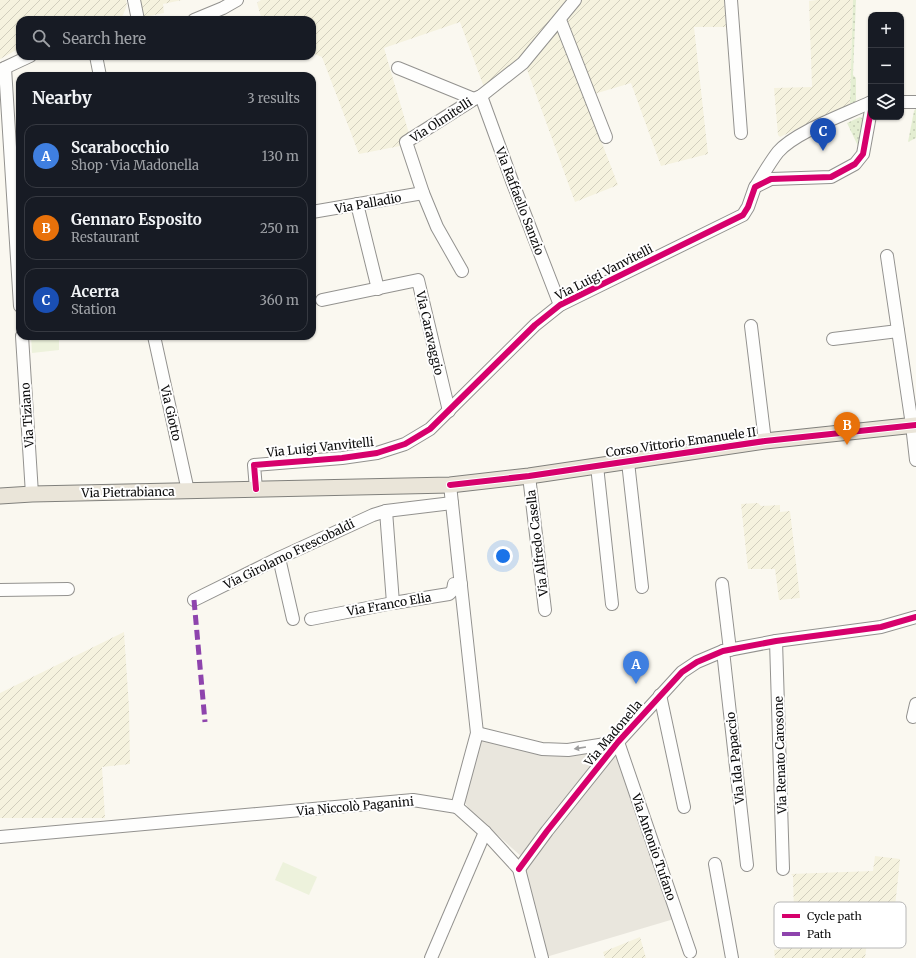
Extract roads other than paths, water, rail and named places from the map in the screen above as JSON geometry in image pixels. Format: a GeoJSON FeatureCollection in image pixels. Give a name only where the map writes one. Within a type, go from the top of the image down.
{"type":"FeatureCollection","features":[{"type":"Feature","properties":{"kind":"main road","name":"Corso Vittorio Emanuele II"},"geometry":{"type":"LineString","coordinates":[[450,485],[529,476],[765,441],[914,425]]}},
{"type":"Feature","properties":{"kind":"main road","name":"Via Pietrabianca"},"geometry":{"type":"LineString","coordinates":[[0,496],[188,490],[450,485]]}},
{"type":"Feature","properties":{"kind":"street"},"geometry":{"type":"LineString","coordinates":[[134,0],[137,16]]}},
{"type":"Feature","properties":{"kind":"street"},"geometry":{"type":"LineString","coordinates":[[204,16],[237,0]]}},
{"type":"Feature","properties":{"kind":"street","name":"Via Olmitelli"},"geometry":{"type":"LineString","coordinates":[[462,272],[437,227],[423,193],[406,142],[478,97],[523,64],[575,0]]}},
{"type":"Feature","properties":{"kind":"street"},"geometry":{"type":"LineString","coordinates":[[732,0],[741,133]]}},
{"type":"Feature","properties":{"kind":"street"},"geometry":{"type":"LineString","coordinates":[[560,20],[606,137]]}},
{"type":"Feature","properties":{"kind":"street"},"geometry":{"type":"LineString","coordinates":[[16,253],[2,69],[21,60]]}},
{"type":"Feature","properties":{"kind":"street"},"geometry":{"type":"LineString","coordinates":[[97,60],[99,72]]}},
{"type":"Feature","properties":{"kind":"street"},"geometry":{"type":"LineString","coordinates":[[398,68],[478,97]]}},
{"type":"Feature","properties":{"kind":"street","name":"Via Raffaello Sanzio"},"geometry":{"type":"LineString","coordinates":[[478,97],[560,305]]}},
{"type":"Feature","properties":{"kind":"street"},"geometry":{"type":"LineString","coordinates":[[904,102],[916,102]]}},
{"type":"Feature","properties":{"kind":"street","name":"Via Luigi Vanvitelli"},"geometry":{"type":"LineString","coordinates":[[256,489],[254,465],[342,458],[377,452],[405,444],[430,429],[535,326],[560,305],[743,215],[748,207],[755,187],[778,152],[788,143],[803,134],[868,103]]}},
{"type":"Feature","properties":{"kind":"street"},"geometry":{"type":"LineString","coordinates":[[755,187],[771,179],[831,177],[855,164],[863,154],[869,120]]}},
{"type":"Feature","properties":{"kind":"street","name":"Via Palladio"},"geometry":{"type":"LineString","coordinates":[[316,211],[423,193]]}},
{"type":"Feature","properties":{"kind":"street"},"geometry":{"type":"LineString","coordinates":[[357,204],[378,289]]}},
{"type":"Feature","properties":{"kind":"street"},"geometry":{"type":"LineString","coordinates":[[887,256],[914,425],[916,460]]}},
{"type":"Feature","properties":{"kind":"street","name":"Via Caravaggio"},"geometry":{"type":"LineString","coordinates":[[322,300],[418,280],[449,411]]}},
{"type":"Feature","properties":{"kind":"street"},"geometry":{"type":"LineString","coordinates":[[751,326],[765,441]]}},
{"type":"Feature","properties":{"kind":"street"},"geometry":{"type":"LineString","coordinates":[[833,339],[898,330]]}},
{"type":"Feature","properties":{"kind":"street","name":"Via Tiziano"},"geometry":{"type":"LineString","coordinates":[[22,340],[32,494]]}},
{"type":"Feature","properties":{"kind":"street","name":"Via Giotto"},"geometry":{"type":"LineString","coordinates":[[155,340],[188,490]]}},
{"type":"Feature","properties":{"kind":"street"},"geometry":{"type":"LineString","coordinates":[[628,462],[642,587]]}},
{"type":"Feature","properties":{"kind":"street"},"geometry":{"type":"LineString","coordinates":[[597,466],[612,604]]}},
{"type":"Feature","properties":{"kind":"street","name":"Via Alfredo Casella"},"geometry":{"type":"LineString","coordinates":[[529,476],[545,610]]}},
{"type":"Feature","properties":{"kind":"street"},"geometry":{"type":"LineString","coordinates":[[450,485],[477,733],[457,807],[485,832],[519,869],[542,958]]}},
{"type":"Feature","properties":{"kind":"street","name":"Via Girolamo Frescobaldi"},"geometry":{"type":"LineString","coordinates":[[194,600],[279,558],[373,515],[386,511],[452,504]]}},
{"type":"Feature","properties":{"kind":"street"},"geometry":{"type":"LineString","coordinates":[[386,511],[393,603]]}},
{"type":"Feature","properties":{"kind":"street"},"geometry":{"type":"LineString","coordinates":[[279,558],[293,619]]}},
{"type":"Feature","properties":{"kind":"street","name":"Via Franco Elia"},"geometry":{"type":"LineString","coordinates":[[311,619],[449,594],[453,590],[454,584],[461,584]]}},
{"type":"Feature","properties":{"kind":"street","name":"Via Ida Papaccio"},"geometry":{"type":"LineString","coordinates":[[722,584],[726,650],[747,865]]}},
{"type":"Feature","properties":{"kind":"street"},"geometry":{"type":"LineString","coordinates":[[0,590],[68,589]]}},
{"type":"Feature","properties":{"kind":"street","name":"Via Madonella"},"geometry":{"type":"LineString","coordinates":[[519,869],[618,742],[682,672],[697,662],[726,650],[776,641],[881,627],[916,618]]}},
{"type":"Feature","properties":{"kind":"street","name":"Via Renato Carosone"},"geometry":{"type":"LineString","coordinates":[[776,641],[783,869]]}},
{"type":"Feature","properties":{"kind":"street"},"geometry":{"type":"LineString","coordinates":[[660,695],[684,807]]}},
{"type":"Feature","properties":{"kind":"street"},"geometry":{"type":"LineString","coordinates":[[913,717],[916,704]]}},
{"type":"Feature","properties":{"kind":"street"},"geometry":{"type":"LineString","coordinates":[[477,733],[542,749],[568,750],[618,742]]}},
{"type":"Feature","properties":{"kind":"street","name":"Via Antonio Tufano"},"geometry":{"type":"LineString","coordinates":[[618,742],[690,952]]}},
{"type":"Feature","properties":{"kind":"street","name":"Via Niccolò Paganini"},"geometry":{"type":"LineString","coordinates":[[0,838],[413,800],[457,807]]}},
{"type":"Feature","properties":{"kind":"street"},"geometry":{"type":"LineString","coordinates":[[431,958],[485,832]]}},
{"type":"Feature","properties":{"kind":"street"},"geometry":{"type":"LineString","coordinates":[[715,864],[732,958]]}},
{"type":"Feature","properties":{"kind":"place","name":"Acerra"},"geometry":{"type":"Point","coordinates":[823,151]}},
{"type":"Feature","properties":{"kind":"place","name":"Gennaro Esposito"},"geometry":{"type":"Point","coordinates":[847,445]}},
{"type":"Feature","properties":{"kind":"place","name":"Scarabocchio"},"geometry":{"type":"Point","coordinates":[636,684]}}]}
